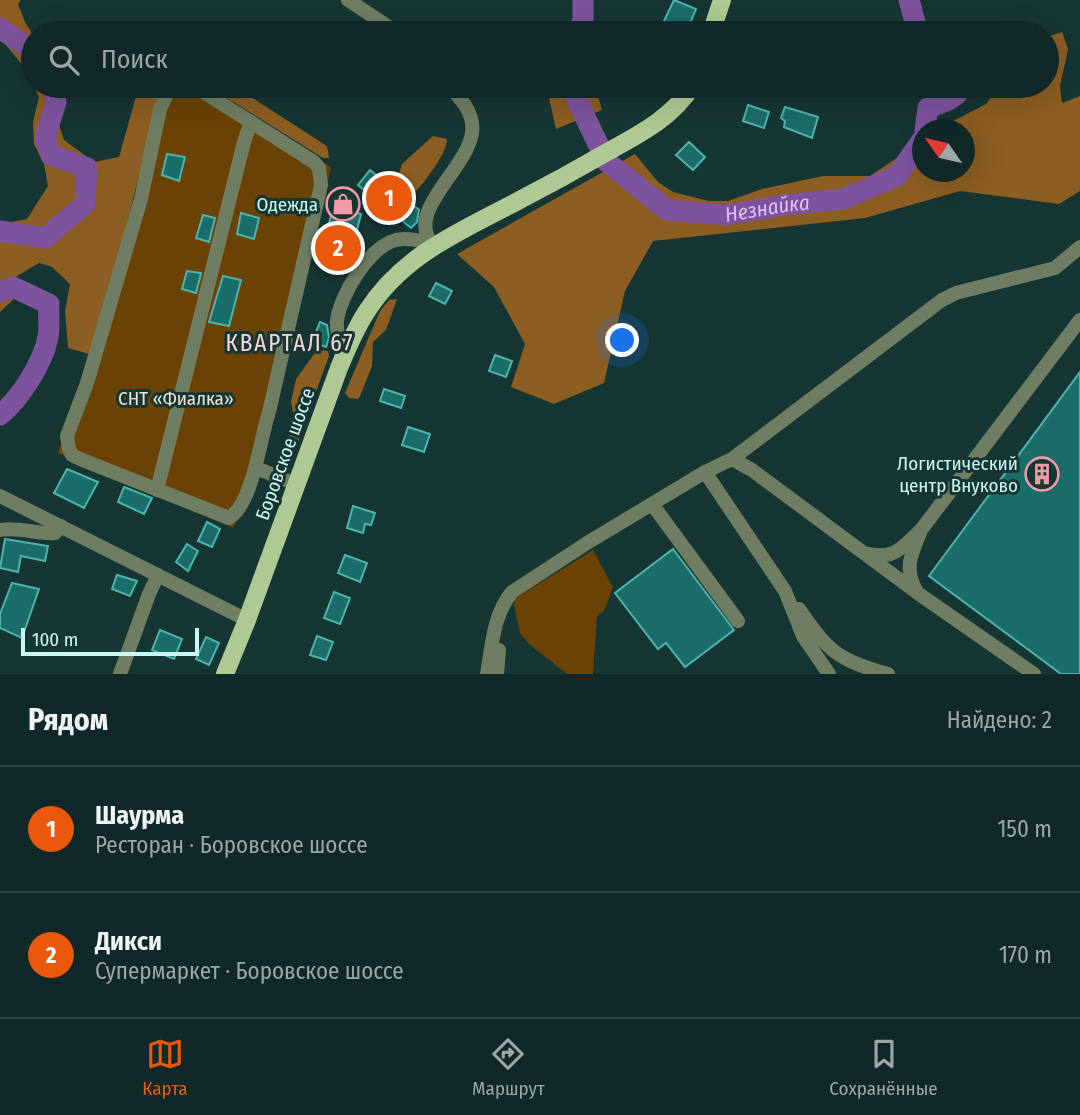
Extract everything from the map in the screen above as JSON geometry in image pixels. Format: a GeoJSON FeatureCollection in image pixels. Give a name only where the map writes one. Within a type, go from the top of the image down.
{"type":"FeatureCollection","features":[{"type":"Feature","properties":{"kind":"main road"},"geometry":{"type":"LineString","coordinates":[[715,21],[722,0]]}},
{"type":"Feature","properties":{"kind":"main road","name":"Боровское шоссе"},"geometry":{"type":"LineString","coordinates":[[225,674],[342,359],[359,323],[373,303],[394,278],[433,245],[633,138],[673,109],[682,98]]}},
{"type":"Feature","properties":{"kind":"street"},"geometry":{"type":"LineString","coordinates":[[348,0],[380,21]]}},
{"type":"Feature","properties":{"kind":"street"},"geometry":{"type":"LineString","coordinates":[[165,98],[160,109],[141,199],[87,383],[70,426],[67,444],[72,455],[79,459],[229,518],[235,515],[243,502],[256,468],[321,176],[314,162],[213,98]]}},
{"type":"Feature","properties":{"kind":"street"},"geometry":{"type":"LineString","coordinates":[[433,245],[426,234],[429,209],[463,157],[472,134],[472,124],[460,98]]}},
{"type":"Feature","properties":{"kind":"street"},"geometry":{"type":"LineString","coordinates":[[157,490],[251,122]]}},
{"type":"Feature","properties":{"kind":"street"},"geometry":{"type":"LineString","coordinates":[[342,359],[337,328],[339,313],[348,291],[366,262],[393,241],[416,240],[433,245]]}},
{"type":"Feature","properties":{"kind":"street"},"geometry":{"type":"LineString","coordinates":[[487,674],[497,618],[512,592],[652,504],[732,459],[942,300],[956,293],[1055,268],[1080,247]]}},
{"type":"Feature","properties":{"kind":"street"},"geometry":{"type":"LineString","coordinates":[[866,554],[884,557],[895,554],[921,530],[1080,320]]}},
{"type":"Feature","properties":{"kind":"street"},"geometry":{"type":"LineString","coordinates":[[732,459],[752,470],[919,594],[1034,674]]}},
{"type":"Feature","properties":{"kind":"street"},"geometry":{"type":"LineString","coordinates":[[256,468],[296,484]]}},
{"type":"Feature","properties":{"kind":"street"},"geometry":{"type":"LineString","coordinates":[[705,472],[822,642],[864,668],[888,674]]}},
{"type":"Feature","properties":{"kind":"street"},"geometry":{"type":"LineString","coordinates":[[0,496],[247,620]]}},
{"type":"Feature","properties":{"kind":"street"},"geometry":{"type":"LineString","coordinates":[[652,504],[738,621]]}},
{"type":"Feature","properties":{"kind":"street"},"geometry":{"type":"LineString","coordinates":[[0,530],[13,529],[45,534],[55,533],[61,526]]}},
{"type":"Feature","properties":{"kind":"street"},"geometry":{"type":"LineString","coordinates":[[919,594],[912,583],[908,564],[921,530]]}},
{"type":"Feature","properties":{"kind":"street"},"geometry":{"type":"LineString","coordinates":[[120,674],[158,575]]}},
{"type":"Feature","properties":{"kind":"street"},"geometry":{"type":"LineString","coordinates":[[785,591],[803,636],[829,674]]}},
{"type":"Feature","properties":{"kind":"street"},"geometry":{"type":"LineString","coordinates":[[497,618],[497,674]]}},
{"type":"Feature","properties":{"kind":"green space","name":"СНТ «Фиалка»"},"geometry":{"type":"Polygon","coordinates":[[[169,98],[208,98],[331,167],[261,460],[233,528],[58,453],[169,98]]]}},
{"type":"Feature","properties":{"kind":"green space"},"geometry":{"type":"Polygon","coordinates":[[[593,550],[613,587],[604,611],[597,616],[593,674],[567,674],[529,644],[520,633],[514,605],[516,598],[593,550]]]}},
{"type":"Feature","properties":{"kind":"shaded area"},"geometry":{"type":"Polygon","coordinates":[[[0,0],[21,0],[18,4],[25,21],[21,21],[21,63],[0,38],[0,0]]]}},
{"type":"Feature","properties":{"kind":"shaded area"},"geometry":{"type":"Polygon","coordinates":[[[1062,32],[1068,49],[1060,86],[1062,103],[1080,96],[1080,191],[1059,204],[960,191],[865,218],[653,241],[625,291],[604,383],[554,404],[511,387],[525,344],[494,287],[457,254],[635,154],[658,182],[673,192],[709,201],[728,201],[762,189],[823,176],[870,176],[912,148],[912,182],[975,182],[975,119],[957,119],[986,104],[991,98],[1059,98],[1059,33],[1062,32]]]}},
{"type":"Feature","properties":{"kind":"shaded area"},"geometry":{"type":"Polygon","coordinates":[[[39,98],[56,98],[64,140],[94,162],[119,157],[136,98],[158,98],[117,264],[89,354],[68,348],[65,311],[70,284],[52,267],[39,263],[17,276],[14,299],[0,312],[0,224],[27,219],[48,186],[44,164],[34,144],[33,122],[39,98]]]}},
{"type":"Feature","properties":{"kind":"shaded area"},"geometry":{"type":"Polygon","coordinates":[[[227,98],[253,98],[327,146],[329,158],[323,158],[227,98]]]}},
{"type":"Feature","properties":{"kind":"shaded area"},"geometry":{"type":"Polygon","coordinates":[[[549,98],[598,98],[602,110],[556,129],[549,98]]]}},
{"type":"Feature","properties":{"kind":"shaded area"},"geometry":{"type":"Polygon","coordinates":[[[433,136],[447,139],[446,145],[435,167],[415,192],[397,180],[402,164],[433,136]]]}},
{"type":"Feature","properties":{"kind":"shaded area"},"geometry":{"type":"Polygon","coordinates":[[[397,299],[386,330],[373,342],[372,366],[360,396],[358,399],[349,398],[345,393],[380,311],[389,300],[397,299]]]}},
{"type":"Feature","properties":{"kind":"shaded area"},"geometry":{"type":"Polygon","coordinates":[[[317,350],[328,351],[329,356],[296,447],[287,464],[282,465],[294,418],[291,402],[296,379],[317,350]]]}},
{"type":"Feature","properties":{"kind":"building"},"geometry":{"type":"Polygon","coordinates":[[[674,0],[696,9],[691,21],[664,21],[674,0]]]}},
{"type":"Feature","properties":{"kind":"building"},"geometry":{"type":"Polygon","coordinates":[[[748,105],[769,112],[764,128],[743,121],[748,105]]]}},
{"type":"Feature","properties":{"kind":"building"},"geometry":{"type":"Polygon","coordinates":[[[785,107],[818,117],[812,138],[784,127],[785,121],[781,118],[785,107]]]}},
{"type":"Feature","properties":{"kind":"building"},"geometry":{"type":"Polygon","coordinates":[[[689,142],[705,157],[693,170],[676,155],[689,142]]]}},
{"type":"Feature","properties":{"kind":"building"},"geometry":{"type":"Polygon","coordinates":[[[167,154],[185,157],[179,181],[162,175],[167,154]]]}},
{"type":"Feature","properties":{"kind":"building"},"geometry":{"type":"Polygon","coordinates":[[[370,170],[419,210],[417,222],[411,228],[358,185],[370,170]]]}},
{"type":"Feature","properties":{"kind":"building"},"geometry":{"type":"Polygon","coordinates":[[[336,195],[351,199],[348,211],[361,214],[355,238],[352,237],[343,266],[320,261],[336,195]]]}},
{"type":"Feature","properties":{"kind":"building"},"geometry":{"type":"Polygon","coordinates":[[[241,213],[259,218],[254,239],[237,234],[241,213]]]}},
{"type":"Feature","properties":{"kind":"building"},"geometry":{"type":"Polygon","coordinates":[[[203,215],[215,218],[209,242],[196,238],[203,215]]]}},
{"type":"Feature","properties":{"kind":"building"},"geometry":{"type":"Polygon","coordinates":[[[187,271],[201,273],[196,293],[182,289],[187,271]]]}},
{"type":"Feature","properties":{"kind":"building"},"geometry":{"type":"Polygon","coordinates":[[[223,276],[241,280],[229,326],[209,322],[223,276]]]}},
{"type":"Feature","properties":{"kind":"building"},"geometry":{"type":"Polygon","coordinates":[[[436,283],[452,291],[445,304],[429,296],[436,283]]]}},
{"type":"Feature","properties":{"kind":"building"},"geometry":{"type":"Polygon","coordinates":[[[320,322],[327,325],[329,338],[326,347],[312,342],[320,322]]]}},
{"type":"Feature","properties":{"kind":"building"},"geometry":{"type":"Polygon","coordinates":[[[495,355],[512,361],[506,377],[489,371],[495,355]]]}},
{"type":"Feature","properties":{"kind":"building","name":"Логистический центр Внуково"},"geometry":{"type":"Polygon","coordinates":[[[1080,372],[1080,674],[1061,674],[929,576],[1080,372]]]}},
{"type":"Feature","properties":{"kind":"building"},"geometry":{"type":"Polygon","coordinates":[[[384,389],[405,396],[401,408],[380,401],[384,389]]]}},
{"type":"Feature","properties":{"kind":"building"},"geometry":{"type":"Polygon","coordinates":[[[408,427],[430,434],[424,452],[402,445],[408,427]]]}},
{"type":"Feature","properties":{"kind":"building"},"geometry":{"type":"Polygon","coordinates":[[[67,469],[98,482],[84,508],[54,493],[67,469]]]}},
{"type":"Feature","properties":{"kind":"building"},"geometry":{"type":"Polygon","coordinates":[[[124,487],[152,498],[144,514],[118,502],[124,487]]]}},
{"type":"Feature","properties":{"kind":"building"},"geometry":{"type":"Polygon","coordinates":[[[353,506],[375,513],[371,525],[365,524],[363,533],[347,528],[353,506]]]}},
{"type":"Feature","properties":{"kind":"building"},"geometry":{"type":"Polygon","coordinates":[[[207,522],[220,529],[212,547],[198,541],[207,522]]]}},
{"type":"Feature","properties":{"kind":"building"},"geometry":{"type":"Polygon","coordinates":[[[5,539],[48,546],[45,561],[21,556],[18,572],[0,568],[5,539]]]}},
{"type":"Feature","properties":{"kind":"building"},"geometry":{"type":"Polygon","coordinates":[[[187,544],[198,551],[188,571],[176,562],[187,544]]]}},
{"type":"Feature","properties":{"kind":"building"},"geometry":{"type":"Polygon","coordinates":[[[673,549],[734,630],[685,667],[666,643],[658,649],[615,593],[673,549]]]}},
{"type":"Feature","properties":{"kind":"building"},"geometry":{"type":"Polygon","coordinates":[[[345,555],[367,563],[360,582],[338,573],[345,555]]]}},
{"type":"Feature","properties":{"kind":"building"},"geometry":{"type":"Polygon","coordinates":[[[117,575],[137,581],[130,596],[112,589],[117,575]]]}},
{"type":"Feature","properties":{"kind":"building"},"geometry":{"type":"Polygon","coordinates":[[[12,583],[39,589],[22,638],[0,628],[0,614],[12,583]]]}},
{"type":"Feature","properties":{"kind":"building"},"geometry":{"type":"Polygon","coordinates":[[[334,592],[350,598],[340,624],[324,618],[334,592]]]}},
{"type":"Feature","properties":{"kind":"building"},"geometry":{"type":"Polygon","coordinates":[[[160,630],[182,639],[174,659],[152,650],[160,630]]]}},
{"type":"Feature","properties":{"kind":"building"},"geometry":{"type":"Polygon","coordinates":[[[317,636],[333,642],[326,660],[310,655],[317,636]]]}},
{"type":"Feature","properties":{"kind":"building"},"geometry":{"type":"Polygon","coordinates":[[[206,637],[219,643],[209,665],[196,659],[206,637]]]}},
{"type":"Feature","properties":{"kind":"waterway","name":"Незнайка"},"geometry":{"type":"LineString","coordinates":[[583,0],[583,21]]}},
{"type":"Feature","properties":{"kind":"waterway","name":"Незнайка"},"geometry":{"type":"LineString","coordinates":[[909,0],[915,21]]}},
{"type":"Feature","properties":{"kind":"waterway","name":"Незнайка"},"geometry":{"type":"LineString","coordinates":[[0,28],[21,43]]}},
{"type":"Feature","properties":{"kind":"waterway","name":"Незнайка"},"geometry":{"type":"LineString","coordinates":[[0,231],[45,238],[85,204],[87,168],[51,155],[45,138],[55,98]]}},
{"type":"Feature","properties":{"kind":"waterway","name":"Незнайка"},"geometry":{"type":"LineString","coordinates":[[576,98],[599,146]]}},
{"type":"Feature","properties":{"kind":"waterway","name":"Незнайка"},"geometry":{"type":"LineString","coordinates":[[926,119],[928,108],[952,98]]}},
{"type":"Feature","properties":{"kind":"waterway","name":"Незнайка"},"geometry":{"type":"LineString","coordinates":[[607,162],[667,210],[726,215],[843,199],[897,176],[912,154]]}},
{"type":"Feature","properties":{"kind":"waterway","name":"Незнайка"},"geometry":{"type":"LineString","coordinates":[[0,292],[13,287],[49,304],[49,333],[41,358],[23,390],[0,415]]}},
{"type":"Feature","properties":{"kind":"place","name":"Шаурма"},"geometry":{"type":"Point","coordinates":[389,198]}},
{"type":"Feature","properties":{"kind":"place","name":"Одежда"},"geometry":{"type":"Point","coordinates":[343,204]}},
{"type":"Feature","properties":{"kind":"place","name":"Дикси"},"geometry":{"type":"Point","coordinates":[338,248]}},
{"type":"Feature","properties":{"kind":"place","name":"Логистический центр Внуково"},"geometry":{"type":"Point","coordinates":[1042,474]}},
{"type":"Feature","properties":{"kind":"district","name":"КВАРТАЛ 67"},"geometry":{"type":"Point","coordinates":[290,343]}}]}
